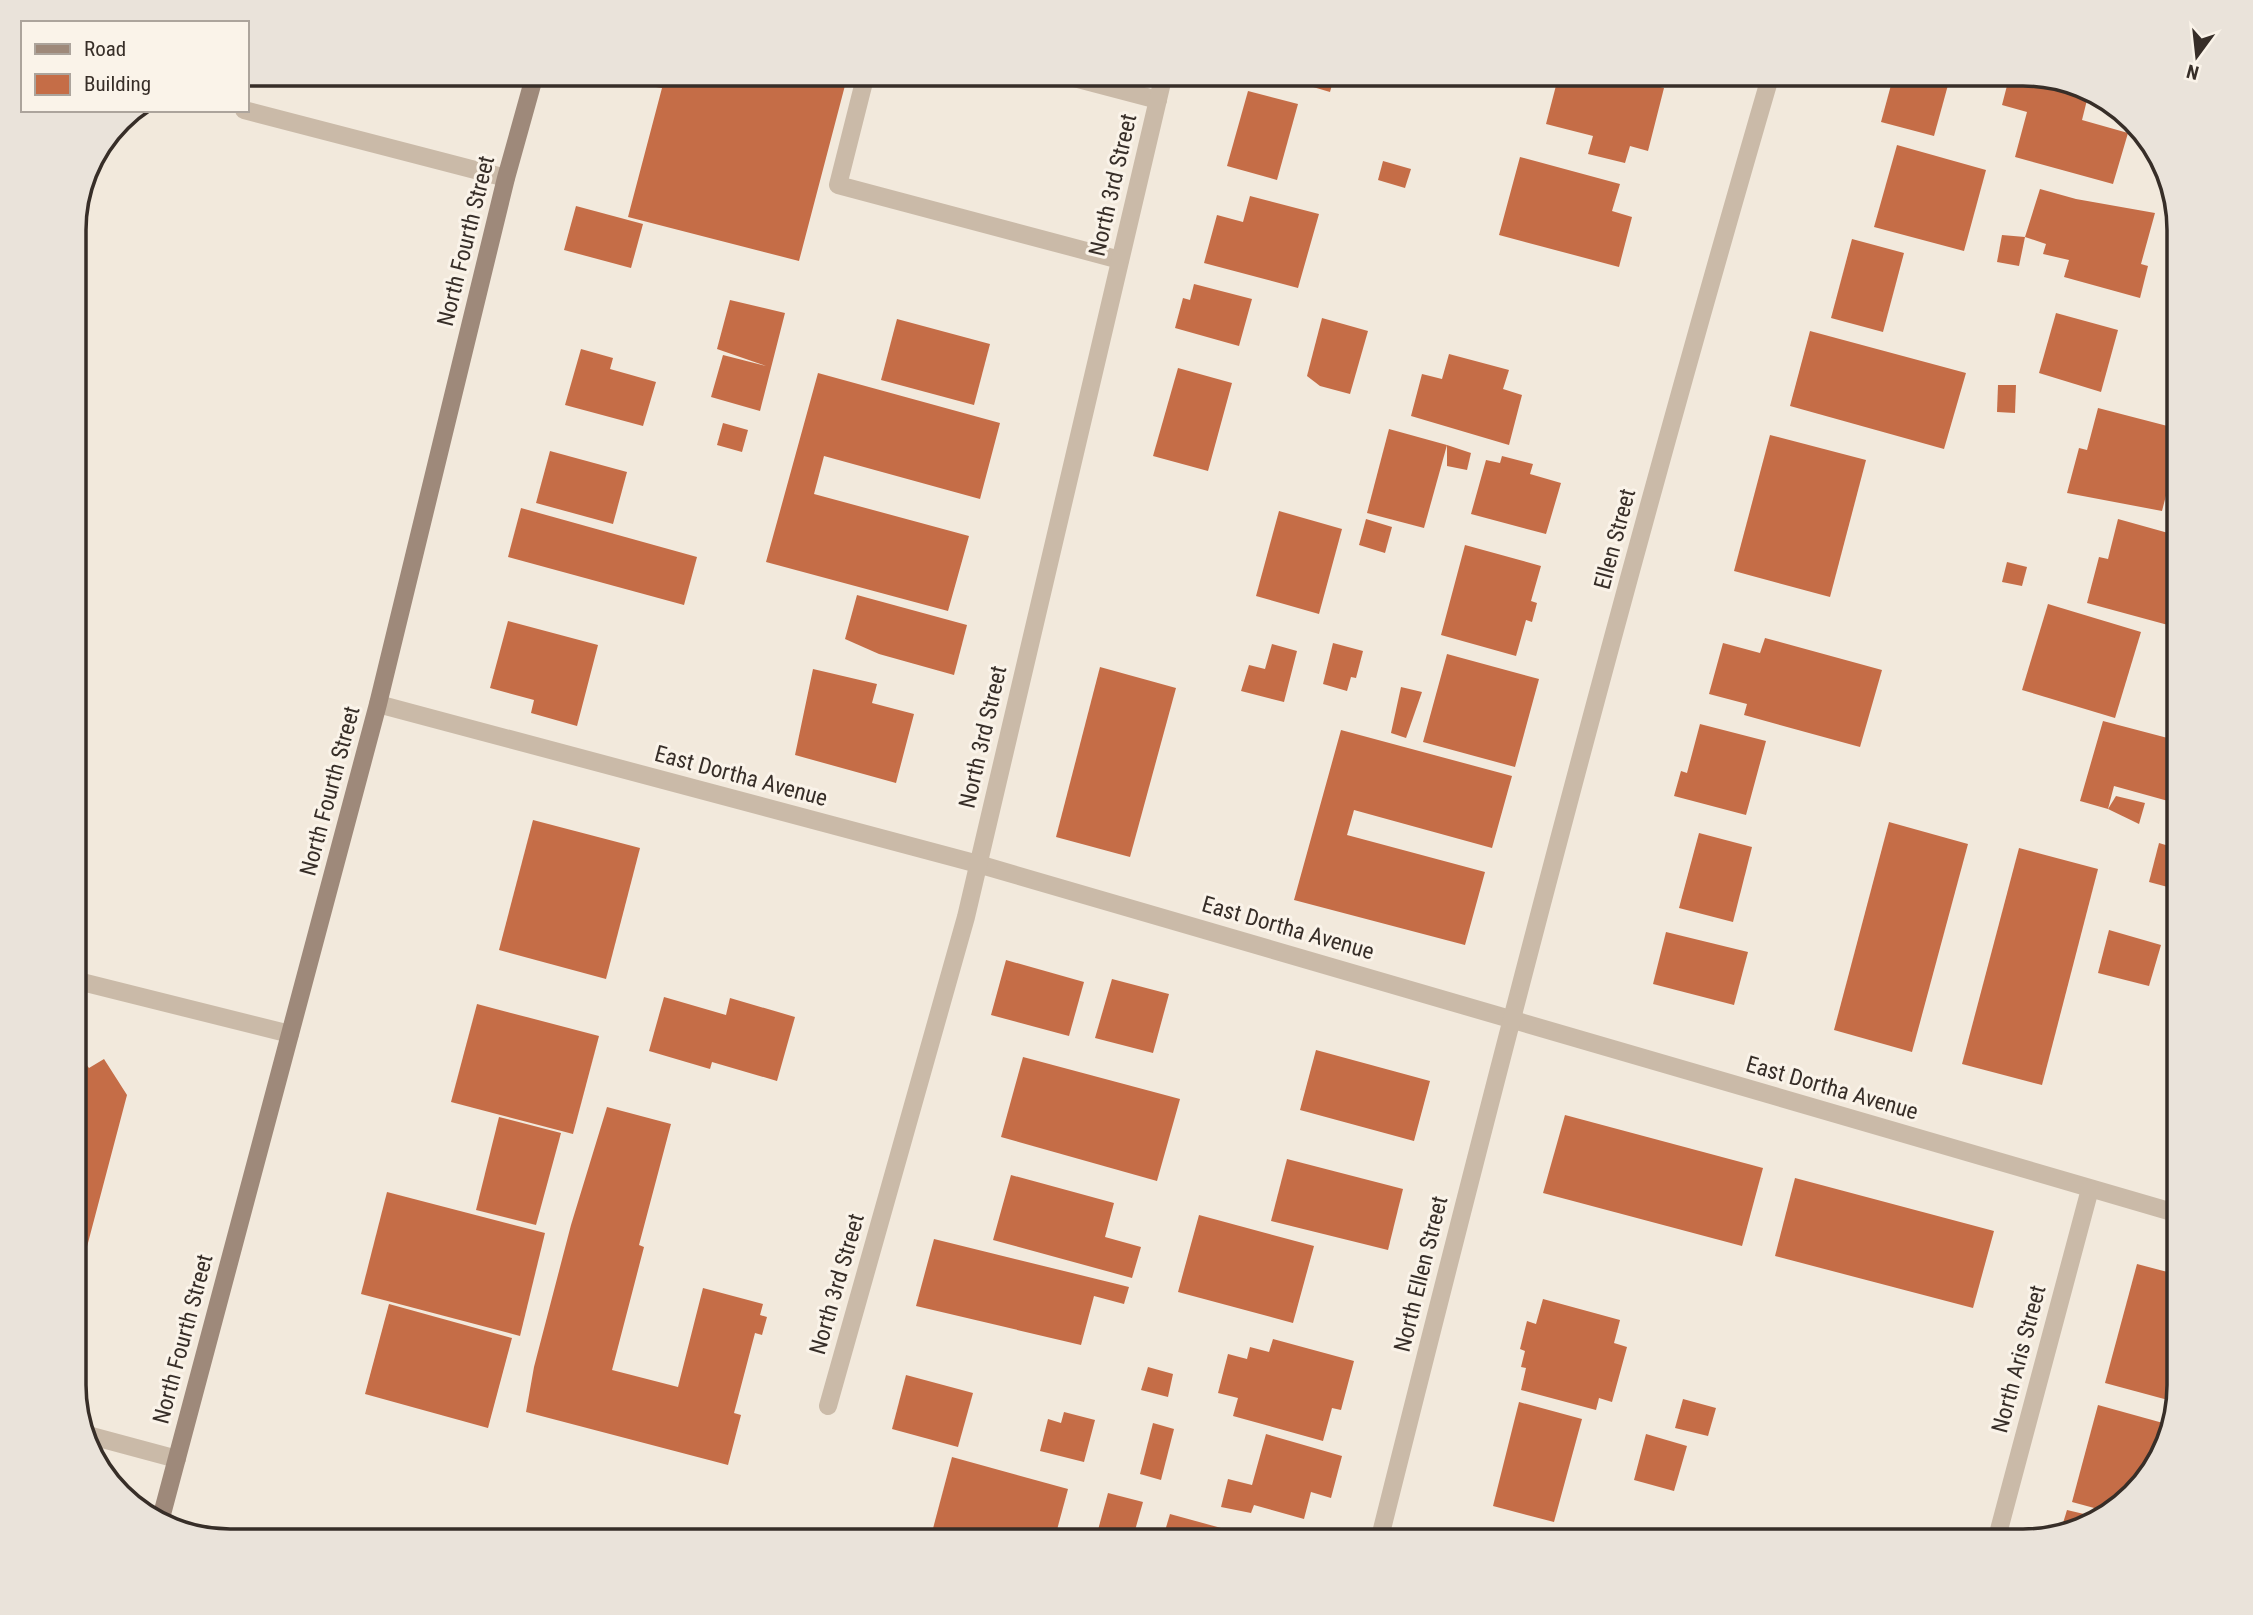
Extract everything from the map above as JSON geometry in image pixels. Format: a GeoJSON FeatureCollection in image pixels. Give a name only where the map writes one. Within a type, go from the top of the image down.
{"type":"FeatureCollection","features":[{"type":"Feature","properties":{"kind":"main road","name":"North Fourth Street"},"geometry":{"type":"LineString","coordinates":[[163,1512],[379,704],[506,178],[532,86]]}},
{"type":"Feature","properties":{"kind":"street"},"geometry":{"type":"LineString","coordinates":[[863,86],[838,186],[1121,260]]}},
{"type":"Feature","properties":{"kind":"street"},"geometry":{"type":"LineString","coordinates":[[1105,86],[1158,100]]}},
{"type":"Feature","properties":{"kind":"street","name":"North 3rd Street"},"geometry":{"type":"LineString","coordinates":[[828,1406],[978,864],[1161,86]]}},
{"type":"Feature","properties":{"kind":"street","name":"Ellen Street"},"geometry":{"type":"LineString","coordinates":[[1510,1018],[1699,320],[1767,86]]}},
{"type":"Feature","properties":{"kind":"street"},"geometry":{"type":"LineString","coordinates":[[248,111],[506,178]]}},
{"type":"Feature","properties":{"kind":"street","name":"East Dortha Avenue"},"geometry":{"type":"LineString","coordinates":[[379,704],[978,864],[2167,1211]]}},
{"type":"Feature","properties":{"kind":"street"},"geometry":{"type":"LineString","coordinates":[[86,983],[290,1034]]}},
{"type":"Feature","properties":{"kind":"street","name":"North Ellen Street"},"geometry":{"type":"LineString","coordinates":[[1382,1529],[1510,1018]]}},
{"type":"Feature","properties":{"kind":"street","name":"North Aris Street"},"geometry":{"type":"LineString","coordinates":[[1999,1529],[2090,1189]]}},
{"type":"Feature","properties":{"kind":"street"},"geometry":{"type":"LineString","coordinates":[[96,1437],[177,1459]]}},
{"type":"Feature","properties":{"kind":"building"},"geometry":{"type":"Polygon","coordinates":[[[845,86],[799,261],[628,217],[662,88],[656,87],[845,86]]]}},
{"type":"Feature","properties":{"kind":"building"},"geometry":{"type":"Polygon","coordinates":[[[1310,86],[1332,86],[1330,92],[1310,86]]]}},
{"type":"Feature","properties":{"kind":"building"},"geometry":{"type":"Polygon","coordinates":[[[1556,86],[1664,88],[1648,151],[1630,146],[1625,163],[1588,154],[1593,136],[1546,124],[1556,86]]]}},
{"type":"Feature","properties":{"kind":"building"},"geometry":{"type":"Polygon","coordinates":[[[1891,86],[1948,86],[1934,136],[1881,122],[1891,86]]]}},
{"type":"Feature","properties":{"kind":"building"},"geometry":{"type":"Polygon","coordinates":[[[2007,86],[2051,89],[2087,101],[2082,120],[2128,133],[2113,184],[2015,157],[2027,112],[2002,105],[2007,86]]]}},
{"type":"Feature","properties":{"kind":"building"},"geometry":{"type":"Polygon","coordinates":[[[1248,91],[1298,104],[1277,180],[1227,166],[1248,91]]]}},
{"type":"Feature","properties":{"kind":"building"},"geometry":{"type":"Polygon","coordinates":[[[1897,145],[1986,170],[1964,251],[1874,227],[1897,145]]]}},
{"type":"Feature","properties":{"kind":"building"},"geometry":{"type":"Polygon","coordinates":[[[1520,157],[1620,184],[1612,211],[1632,217],[1619,267],[1499,235],[1520,157]]]}},
{"type":"Feature","properties":{"kind":"building"},"geometry":{"type":"Polygon","coordinates":[[[1383,161],[1411,169],[1405,188],[1378,180],[1383,161]]]}},
{"type":"Feature","properties":{"kind":"building"},"geometry":{"type":"Polygon","coordinates":[[[2040,189],[2076,199],[2155,213],[2141,264],[2148,266],[2140,298],[2064,277],[2069,260],[2043,254],[2046,244],[2025,237],[2040,189]]]}},
{"type":"Feature","properties":{"kind":"building"},"geometry":{"type":"Polygon","coordinates":[[[1250,196],[1319,214],[1298,288],[1204,263],[1217,215],[1243,222],[1250,196]]]}},
{"type":"Feature","properties":{"kind":"building"},"geometry":{"type":"Polygon","coordinates":[[[576,206],[643,224],[631,268],[564,250],[576,206]]]}},
{"type":"Feature","properties":{"kind":"building"},"geometry":{"type":"Polygon","coordinates":[[[2002,235],[2025,237],[2019,266],[1997,262],[2002,235]]]}},
{"type":"Feature","properties":{"kind":"building"},"geometry":{"type":"Polygon","coordinates":[[[1852,239],[1904,253],[1883,332],[1831,318],[1852,239]]]}},
{"type":"Feature","properties":{"kind":"building"},"geometry":{"type":"Polygon","coordinates":[[[1194,284],[1252,299],[1239,346],[1175,328],[1183,298],[1190,300],[1194,284]]]}},
{"type":"Feature","properties":{"kind":"building"},"geometry":{"type":"Polygon","coordinates":[[[730,300],[785,313],[760,411],[711,397],[723,355],[766,366],[717,349],[730,300]]]}},
{"type":"Feature","properties":{"kind":"building"},"geometry":{"type":"Polygon","coordinates":[[[2056,313],[2118,330],[2101,392],[2039,373],[2056,313]]]}},
{"type":"Feature","properties":{"kind":"building"},"geometry":{"type":"Polygon","coordinates":[[[1322,318],[1368,331],[1350,394],[1320,386],[1307,376],[1322,318]]]}},
{"type":"Feature","properties":{"kind":"building"},"geometry":{"type":"Polygon","coordinates":[[[897,319],[990,344],[974,405],[881,380],[897,319]]]}},
{"type":"Feature","properties":{"kind":"building"},"geometry":{"type":"Polygon","coordinates":[[[1810,331],[1966,373],[1944,449],[1790,406],[1810,331]]]}},
{"type":"Feature","properties":{"kind":"building"},"geometry":{"type":"Polygon","coordinates":[[[581,349],[613,358],[610,369],[656,382],[643,426],[565,405],[581,349]]]}},
{"type":"Feature","properties":{"kind":"building"},"geometry":{"type":"Polygon","coordinates":[[[1449,354],[1509,370],[1503,389],[1522,395],[1509,445],[1411,416],[1422,374],[1442,379],[1449,354]]]}},
{"type":"Feature","properties":{"kind":"building"},"geometry":{"type":"Polygon","coordinates":[[[1178,368],[1232,383],[1208,471],[1153,456],[1178,368]]]}},
{"type":"Feature","properties":{"kind":"building"},"geometry":{"type":"Polygon","coordinates":[[[818,373],[1000,423],[980,499],[824,456],[814,494],[969,536],[948,611],[766,562],[818,373]]]}},
{"type":"Feature","properties":{"kind":"building"},"geometry":{"type":"Polygon","coordinates":[[[1998,385],[2016,385],[2015,413],[1997,412],[1998,385]]]}},
{"type":"Feature","properties":{"kind":"building"},"geometry":{"type":"Polygon","coordinates":[[[2098,408],[2167,426],[2167,492],[2162,511],[2067,493],[2079,448],[2087,450],[2098,408]]]}},
{"type":"Feature","properties":{"kind":"building"},"geometry":{"type":"Polygon","coordinates":[[[723,423],[748,430],[742,452],[717,445],[723,423]]]}},
{"type":"Feature","properties":{"kind":"building"},"geometry":{"type":"Polygon","coordinates":[[[1389,429],[1447,445],[1424,528],[1367,513],[1389,429]]]}},
{"type":"Feature","properties":{"kind":"building"},"geometry":{"type":"Polygon","coordinates":[[[1770,435],[1866,460],[1830,597],[1734,571],[1770,435]]]}},
{"type":"Feature","properties":{"kind":"building"},"geometry":{"type":"Polygon","coordinates":[[[1447,445],[1471,453],[1467,470],[1447,466],[1447,445]]]}},
{"type":"Feature","properties":{"kind":"building"},"geometry":{"type":"Polygon","coordinates":[[[550,451],[627,472],[613,524],[536,503],[550,451]]]}},
{"type":"Feature","properties":{"kind":"building"},"geometry":{"type":"Polygon","coordinates":[[[1502,456],[1533,464],[1530,474],[1561,483],[1546,534],[1471,514],[1486,460],[1500,463],[1502,456]]]}},
{"type":"Feature","properties":{"kind":"building"},"geometry":{"type":"Polygon","coordinates":[[[521,508],[697,557],[684,605],[508,557],[521,508]]]}},
{"type":"Feature","properties":{"kind":"building"},"geometry":{"type":"Polygon","coordinates":[[[1279,511],[1342,529],[1319,614],[1256,596],[1279,511]]]}},
{"type":"Feature","properties":{"kind":"building"},"geometry":{"type":"Polygon","coordinates":[[[1366,519],[1392,527],[1385,553],[1359,545],[1366,519]]]}},
{"type":"Feature","properties":{"kind":"building"},"geometry":{"type":"Polygon","coordinates":[[[2118,519],[2167,533],[2167,625],[2087,603],[2099,557],[2108,559],[2118,519]]]}},
{"type":"Feature","properties":{"kind":"building"},"geometry":{"type":"Polygon","coordinates":[[[1465,545],[1541,566],[1531,601],[1537,603],[1532,622],[1526,620],[1516,656],[1441,635],[1465,545]]]}},
{"type":"Feature","properties":{"kind":"building"},"geometry":{"type":"Polygon","coordinates":[[[2007,562],[2027,567],[2022,586],[2002,582],[2007,562]]]}},
{"type":"Feature","properties":{"kind":"building"},"geometry":{"type":"Polygon","coordinates":[[[857,595],[967,625],[954,675],[879,654],[845,639],[857,595]]]}},
{"type":"Feature","properties":{"kind":"building"},"geometry":{"type":"Polygon","coordinates":[[[2048,604],[2141,632],[2115,718],[2022,690],[2048,604]]]}},
{"type":"Feature","properties":{"kind":"building"},"geometry":{"type":"Polygon","coordinates":[[[508,621],[598,645],[577,726],[531,713],[534,700],[490,688],[508,621]]]}},
{"type":"Feature","properties":{"kind":"building"},"geometry":{"type":"Polygon","coordinates":[[[1765,638],[1882,670],[1860,747],[1744,715],[1747,704],[1709,694],[1723,643],[1760,653],[1765,638]]]}},
{"type":"Feature","properties":{"kind":"building"},"geometry":{"type":"Polygon","coordinates":[[[1333,643],[1363,651],[1356,678],[1351,677],[1347,691],[1323,684],[1333,643]]]}},
{"type":"Feature","properties":{"kind":"building"},"geometry":{"type":"Polygon","coordinates":[[[1272,644],[1297,651],[1284,702],[1241,691],[1249,665],[1265,669],[1272,644]]]}},
{"type":"Feature","properties":{"kind":"building"},"geometry":{"type":"Polygon","coordinates":[[[1447,654],[1539,679],[1515,767],[1423,742],[1447,654]]]}},
{"type":"Feature","properties":{"kind":"building"},"geometry":{"type":"Polygon","coordinates":[[[1100,667],[1176,688],[1130,857],[1056,837],[1100,667]]]}},
{"type":"Feature","properties":{"kind":"building"},"geometry":{"type":"Polygon","coordinates":[[[813,669],[877,684],[872,703],[914,714],[896,783],[795,755],[813,669]]]}},
{"type":"Feature","properties":{"kind":"building"},"geometry":{"type":"Polygon","coordinates":[[[1401,687],[1422,692],[1406,738],[1391,733],[1401,687]]]}},
{"type":"Feature","properties":{"kind":"building"},"geometry":{"type":"Polygon","coordinates":[[[2103,721],[2167,738],[2167,801],[2114,786],[2108,809],[2080,801],[2103,721]]]}},
{"type":"Feature","properties":{"kind":"building"},"geometry":{"type":"Polygon","coordinates":[[[1700,724],[1766,741],[1746,815],[1674,796],[1681,771],[1687,773],[1700,724]]]}},
{"type":"Feature","properties":{"kind":"building"},"geometry":{"type":"Polygon","coordinates":[[[1341,730],[1512,776],[1492,848],[1354,810],[1347,835],[1485,872],[1465,945],[1294,900],[1341,730]]]}},
{"type":"Feature","properties":{"kind":"building"},"geometry":{"type":"Polygon","coordinates":[[[2116,796],[2145,803],[2139,824],[2108,809],[2116,796]]]}},
{"type":"Feature","properties":{"kind":"building"},"geometry":{"type":"Polygon","coordinates":[[[533,820],[640,848],[606,979],[499,950],[533,820]]]}},
{"type":"Feature","properties":{"kind":"building"},"geometry":{"type":"Polygon","coordinates":[[[1889,822],[1968,844],[1912,1052],[1834,1030],[1889,822]]]}},
{"type":"Feature","properties":{"kind":"building"},"geometry":{"type":"Polygon","coordinates":[[[1699,833],[1752,847],[1733,922],[1679,908],[1699,833]]]}},
{"type":"Feature","properties":{"kind":"building"},"geometry":{"type":"Polygon","coordinates":[[[2159,843],[2167,845],[2167,887],[2149,882],[2159,843]]]}},
{"type":"Feature","properties":{"kind":"building"},"geometry":{"type":"Polygon","coordinates":[[[2019,848],[2098,869],[2042,1085],[1962,1064],[2019,848]]]}},
{"type":"Feature","properties":{"kind":"building"},"geometry":{"type":"Polygon","coordinates":[[[2109,930],[2161,945],[2149,986],[2098,973],[2109,930]]]}},
{"type":"Feature","properties":{"kind":"building"},"geometry":{"type":"Polygon","coordinates":[[[1666,932],[1748,952],[1734,1005],[1653,984],[1666,932]]]}},
{"type":"Feature","properties":{"kind":"building"},"geometry":{"type":"Polygon","coordinates":[[[1006,960],[1084,982],[1069,1036],[991,1015],[1006,960]]]}},
{"type":"Feature","properties":{"kind":"building"},"geometry":{"type":"Polygon","coordinates":[[[1112,979],[1169,994],[1153,1053],[1095,1038],[1112,979]]]}},
{"type":"Feature","properties":{"kind":"building"},"geometry":{"type":"Polygon","coordinates":[[[664,997],[726,1015],[730,998],[795,1017],[777,1081],[712,1062],[710,1069],[649,1051],[664,997]]]}},
{"type":"Feature","properties":{"kind":"building"},"geometry":{"type":"Polygon","coordinates":[[[477,1004],[599,1036],[573,1134],[451,1102],[477,1004]]]}},
{"type":"Feature","properties":{"kind":"building"},"geometry":{"type":"Polygon","coordinates":[[[1316,1050],[1430,1081],[1414,1141],[1300,1110],[1316,1050]]]}},
{"type":"Feature","properties":{"kind":"building"},"geometry":{"type":"Polygon","coordinates":[[[1023,1057],[1180,1099],[1157,1181],[1001,1137],[1023,1057]]]}},
{"type":"Feature","properties":{"kind":"building"},"geometry":{"type":"Polygon","coordinates":[[[104,1059],[127,1095],[86,1250],[86,1064],[89,1068],[104,1059]]]}},
{"type":"Feature","properties":{"kind":"building"},"geometry":{"type":"Polygon","coordinates":[[[607,1107],[671,1124],[639,1245],[644,1247],[612,1370],[678,1387],[703,1288],[763,1304],[760,1315],[767,1317],[762,1335],[755,1333],[734,1413],[741,1415],[728,1465],[526,1412],[534,1367],[571,1225],[607,1107]]]}},
{"type":"Feature","properties":{"kind":"building"},"geometry":{"type":"Polygon","coordinates":[[[1565,1115],[1763,1168],[1742,1246],[1543,1193],[1565,1115]]]}},
{"type":"Feature","properties":{"kind":"building"},"geometry":{"type":"Polygon","coordinates":[[[499,1117],[561,1133],[536,1225],[476,1210],[499,1117]]]}},
{"type":"Feature","properties":{"kind":"building"},"geometry":{"type":"Polygon","coordinates":[[[1287,1159],[1403,1189],[1388,1250],[1271,1221],[1287,1159]]]}},
{"type":"Feature","properties":{"kind":"building"},"geometry":{"type":"Polygon","coordinates":[[[1011,1175],[1114,1203],[1105,1237],[1141,1247],[1132,1278],[993,1240],[1011,1175]]]}},
{"type":"Feature","properties":{"kind":"building"},"geometry":{"type":"Polygon","coordinates":[[[1795,1178],[1994,1231],[1973,1308],[1775,1256],[1795,1178]]]}},
{"type":"Feature","properties":{"kind":"building"},"geometry":{"type":"Polygon","coordinates":[[[387,1192],[545,1233],[520,1336],[361,1294],[387,1192]]]}},
{"type":"Feature","properties":{"kind":"building"},"geometry":{"type":"Polygon","coordinates":[[[1199,1215],[1314,1246],[1293,1323],[1178,1292],[1199,1215]]]}},
{"type":"Feature","properties":{"kind":"building"},"geometry":{"type":"Polygon","coordinates":[[[934,1239],[1129,1287],[1124,1304],[1094,1296],[1081,1345],[916,1306],[934,1239]]]}},
{"type":"Feature","properties":{"kind":"building"},"geometry":{"type":"Polygon","coordinates":[[[2137,1264],[2167,1272],[2166,1400],[2105,1383],[2137,1264]]]}},
{"type":"Feature","properties":{"kind":"building"},"geometry":{"type":"Polygon","coordinates":[[[1543,1299],[1620,1320],[1614,1343],[1627,1347],[1612,1402],[1599,1398],[1596,1410],[1521,1390],[1526,1368],[1521,1367],[1525,1351],[1520,1349],[1527,1321],[1536,1324],[1543,1299]]]}},
{"type":"Feature","properties":{"kind":"building"},"geometry":{"type":"Polygon","coordinates":[[[389,1304],[512,1338],[488,1428],[365,1394],[389,1304]]]}},
{"type":"Feature","properties":{"kind":"building"},"geometry":{"type":"Polygon","coordinates":[[[1273,1339],[1354,1361],[1341,1410],[1332,1408],[1323,1441],[1233,1416],[1238,1398],[1218,1393],[1228,1354],[1247,1359],[1250,1347],[1269,1352],[1273,1339]]]}},
{"type":"Feature","properties":{"kind":"building"},"geometry":{"type":"Polygon","coordinates":[[[1148,1367],[1173,1374],[1168,1397],[1141,1390],[1148,1367]]]}},
{"type":"Feature","properties":{"kind":"building"},"geometry":{"type":"Polygon","coordinates":[[[906,1375],[973,1393],[958,1447],[892,1429],[906,1375]]]}},
{"type":"Feature","properties":{"kind":"building"},"geometry":{"type":"Polygon","coordinates":[[[1683,1399],[1716,1408],[1708,1436],[1675,1428],[1683,1399]]]}},
{"type":"Feature","properties":{"kind":"building"},"geometry":{"type":"Polygon","coordinates":[[[1519,1402],[1582,1419],[1554,1522],[1493,1506],[1519,1402]]]}},
{"type":"Feature","properties":{"kind":"building"},"geometry":{"type":"Polygon","coordinates":[[[2098,1405],[2162,1423],[2148,1457],[2125,1487],[2097,1509],[2072,1502],[2098,1405]]]}},
{"type":"Feature","properties":{"kind":"building"},"geometry":{"type":"Polygon","coordinates":[[[1064,1412],[1095,1420],[1084,1462],[1040,1451],[1048,1419],[1061,1423],[1064,1412]]]}},
{"type":"Feature","properties":{"kind":"building"},"geometry":{"type":"Polygon","coordinates":[[[1153,1423],[1174,1429],[1161,1480],[1140,1474],[1153,1423]]]}},
{"type":"Feature","properties":{"kind":"building"},"geometry":{"type":"Polygon","coordinates":[[[1266,1434],[1342,1456],[1331,1498],[1311,1492],[1304,1519],[1254,1505],[1251,1513],[1221,1507],[1228,1479],[1252,1485],[1266,1434]]]}},
{"type":"Feature","properties":{"kind":"building"},"geometry":{"type":"Polygon","coordinates":[[[1646,1434],[1687,1446],[1674,1491],[1634,1480],[1646,1434]]]}},
{"type":"Feature","properties":{"kind":"building"},"geometry":{"type":"Polygon","coordinates":[[[952,1457],[1068,1489],[1057,1529],[933,1529],[952,1457]]]}},
{"type":"Feature","properties":{"kind":"building"},"geometry":{"type":"Polygon","coordinates":[[[1108,1493],[1143,1502],[1135,1529],[1098,1529],[1108,1493]]]}},
{"type":"Feature","properties":{"kind":"building"},"geometry":{"type":"Polygon","coordinates":[[[2067,1510],[2086,1514],[2069,1522],[2063,1523],[2067,1510]]]}},
{"type":"Feature","properties":{"kind":"building"},"geometry":{"type":"Polygon","coordinates":[[[1170,1514],[1225,1529],[1166,1529],[1170,1514]]]}}]}
